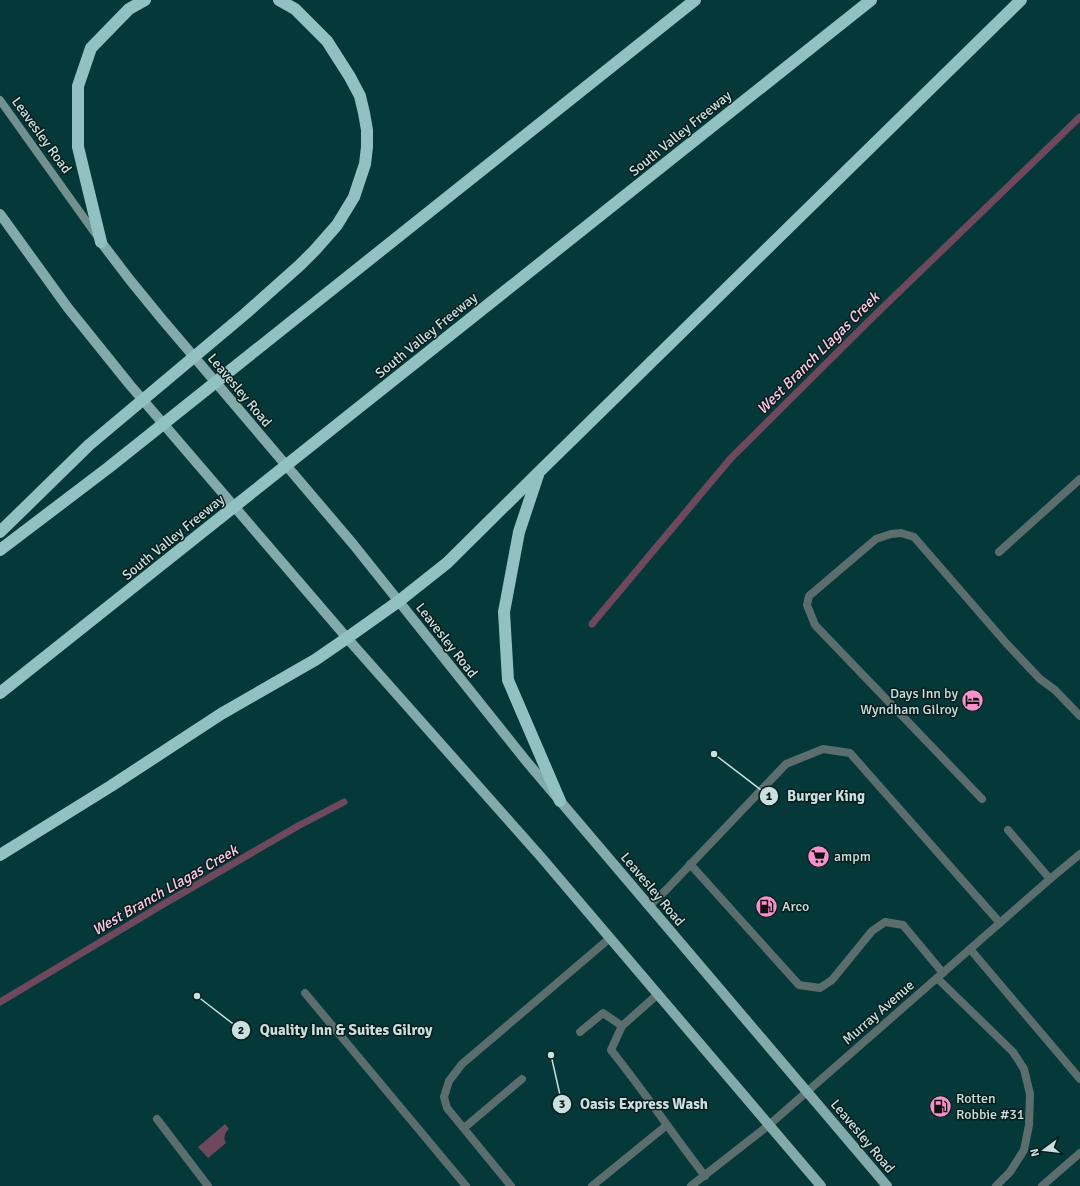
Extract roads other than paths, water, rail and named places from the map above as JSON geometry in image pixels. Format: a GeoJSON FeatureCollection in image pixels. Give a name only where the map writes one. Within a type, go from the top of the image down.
{"type":"FeatureCollection","features":[{"type":"Feature","properties":{"kind":"highway"},"geometry":{"type":"LineString","coordinates":[[101,242],[78,147],[78,86],[92,48],[128,9],[145,0]]}},
{"type":"Feature","properties":{"kind":"highway"},"geometry":{"type":"LineString","coordinates":[[0,532],[89,445],[244,314],[316,250],[337,225],[354,197],[365,164],[367,147],[367,130],[360,96],[350,77],[327,41],[295,9],[279,0]]}},
{"type":"Feature","properties":{"kind":"highway"},"geometry":{"type":"LineString","coordinates":[[0,550],[108,468],[695,0]]}},
{"type":"Feature","properties":{"kind":"highway","name":"South Valley Freeway"},"geometry":{"type":"LineString","coordinates":[[0,693],[871,0]]}},
{"type":"Feature","properties":{"kind":"highway"},"geometry":{"type":"LineString","coordinates":[[0,855],[111,786],[221,714],[315,660],[399,601],[447,563],[1021,0]]}},
{"type":"Feature","properties":{"kind":"highway"},"geometry":{"type":"LineString","coordinates":[[539,472],[519,532],[504,612],[508,680],[560,801]]}},
{"type":"Feature","properties":{"kind":"main road","name":"Leavesley Road"},"geometry":{"type":"LineString","coordinates":[[0,100],[101,242],[149,304],[353,544],[497,725],[560,801],[887,1186]]}},
{"type":"Feature","properties":{"kind":"main road"},"geometry":{"type":"LineString","coordinates":[[0,214],[68,308],[103,352],[347,638],[513,825],[821,1186]]}},
{"type":"Feature","properties":{"kind":"street"},"geometry":{"type":"LineString","coordinates":[[999,552],[1080,479]]}},
{"type":"Feature","properties":{"kind":"street"},"geometry":{"type":"LineString","coordinates":[[982,799],[815,626],[807,605],[809,596],[876,538],[901,533],[914,537],[1006,643],[1040,679],[1055,690],[1080,716]]}},
{"type":"Feature","properties":{"kind":"street"},"geometry":{"type":"LineString","coordinates":[[649,906],[786,764],[823,748],[850,753],[1000,923]]}},
{"type":"Feature","properties":{"kind":"street"},"geometry":{"type":"LineString","coordinates":[[1008,830],[1050,879]]}},
{"type":"Feature","properties":{"kind":"street","name":"Murray Avenue"},"geometry":{"type":"LineString","coordinates":[[691,1186],[769,1125],[1080,854]]}},
{"type":"Feature","properties":{"kind":"street"},"geometry":{"type":"LineString","coordinates":[[690,864],[799,985],[820,988],[832,980],[872,931],[885,922],[902,925],[943,973]]}},
{"type":"Feature","properties":{"kind":"street"},"geometry":{"type":"LineString","coordinates":[[511,1186],[447,1108],[444,1097],[449,1081],[462,1064],[610,938]]}},
{"type":"Feature","properties":{"kind":"street"},"geometry":{"type":"LineString","coordinates":[[970,949],[1080,1078]]}},
{"type":"Feature","properties":{"kind":"street"},"geometry":{"type":"LineString","coordinates":[[936,978],[1013,1052],[1024,1069],[1030,1094],[1029,1125],[1024,1150],[1010,1172],[996,1186]]}},
{"type":"Feature","properties":{"kind":"street"},"geometry":{"type":"LineString","coordinates":[[305,993],[466,1186]]}},
{"type":"Feature","properties":{"kind":"street"},"geometry":{"type":"LineString","coordinates":[[658,994],[622,1026],[611,1050],[681,1146],[705,1176]]}},
{"type":"Feature","properties":{"kind":"street"},"geometry":{"type":"LineString","coordinates":[[580,1032],[603,1013],[622,1026]]}},
{"type":"Feature","properties":{"kind":"street"},"geometry":{"type":"LineString","coordinates":[[464,1128],[522,1079]]}},
{"type":"Feature","properties":{"kind":"street"},"geometry":{"type":"LineString","coordinates":[[157,1119],[208,1186]]}},
{"type":"Feature","properties":{"kind":"street"},"geometry":{"type":"LineString","coordinates":[[592,1186],[667,1125]]}},
{"type":"Feature","properties":{"kind":"street"},"geometry":{"type":"LineString","coordinates":[[1042,1186],[1080,1153]]}},
{"type":"Feature","properties":{"kind":"waterway","name":"West Branch Llagas Creek"},"geometry":{"type":"LineString","coordinates":[[592,624],[731,458],[875,315],[1080,117]]}},
{"type":"Feature","properties":{"kind":"waterway","name":"West Branch Llagas Creek"},"geometry":{"type":"LineString","coordinates":[[0,1002],[162,905],[298,826],[344,802]]}},
{"type":"Feature","properties":{"kind":"place","name":"Days Inn by Wyndham Gilroy"},"geometry":{"type":"Point","coordinates":[973,701]}},
{"type":"Feature","properties":{"kind":"place","name":"Burger King"},"geometry":{"type":"Point","coordinates":[714,754]}},
{"type":"Feature","properties":{"kind":"place","name":"ampm"},"geometry":{"type":"Point","coordinates":[818,856]}},
{"type":"Feature","properties":{"kind":"place","name":"Arco"},"geometry":{"type":"Point","coordinates":[766,906]}},
{"type":"Feature","properties":{"kind":"place","name":"Quality Inn & Suites Gilroy"},"geometry":{"type":"Point","coordinates":[197,996]}},
{"type":"Feature","properties":{"kind":"place","name":"Oasis Express Wash"},"geometry":{"type":"Point","coordinates":[551,1055]}},
{"type":"Feature","properties":{"kind":"place","name":"Rotten Robbie #31"},"geometry":{"type":"Point","coordinates":[940,1106]}}]}
